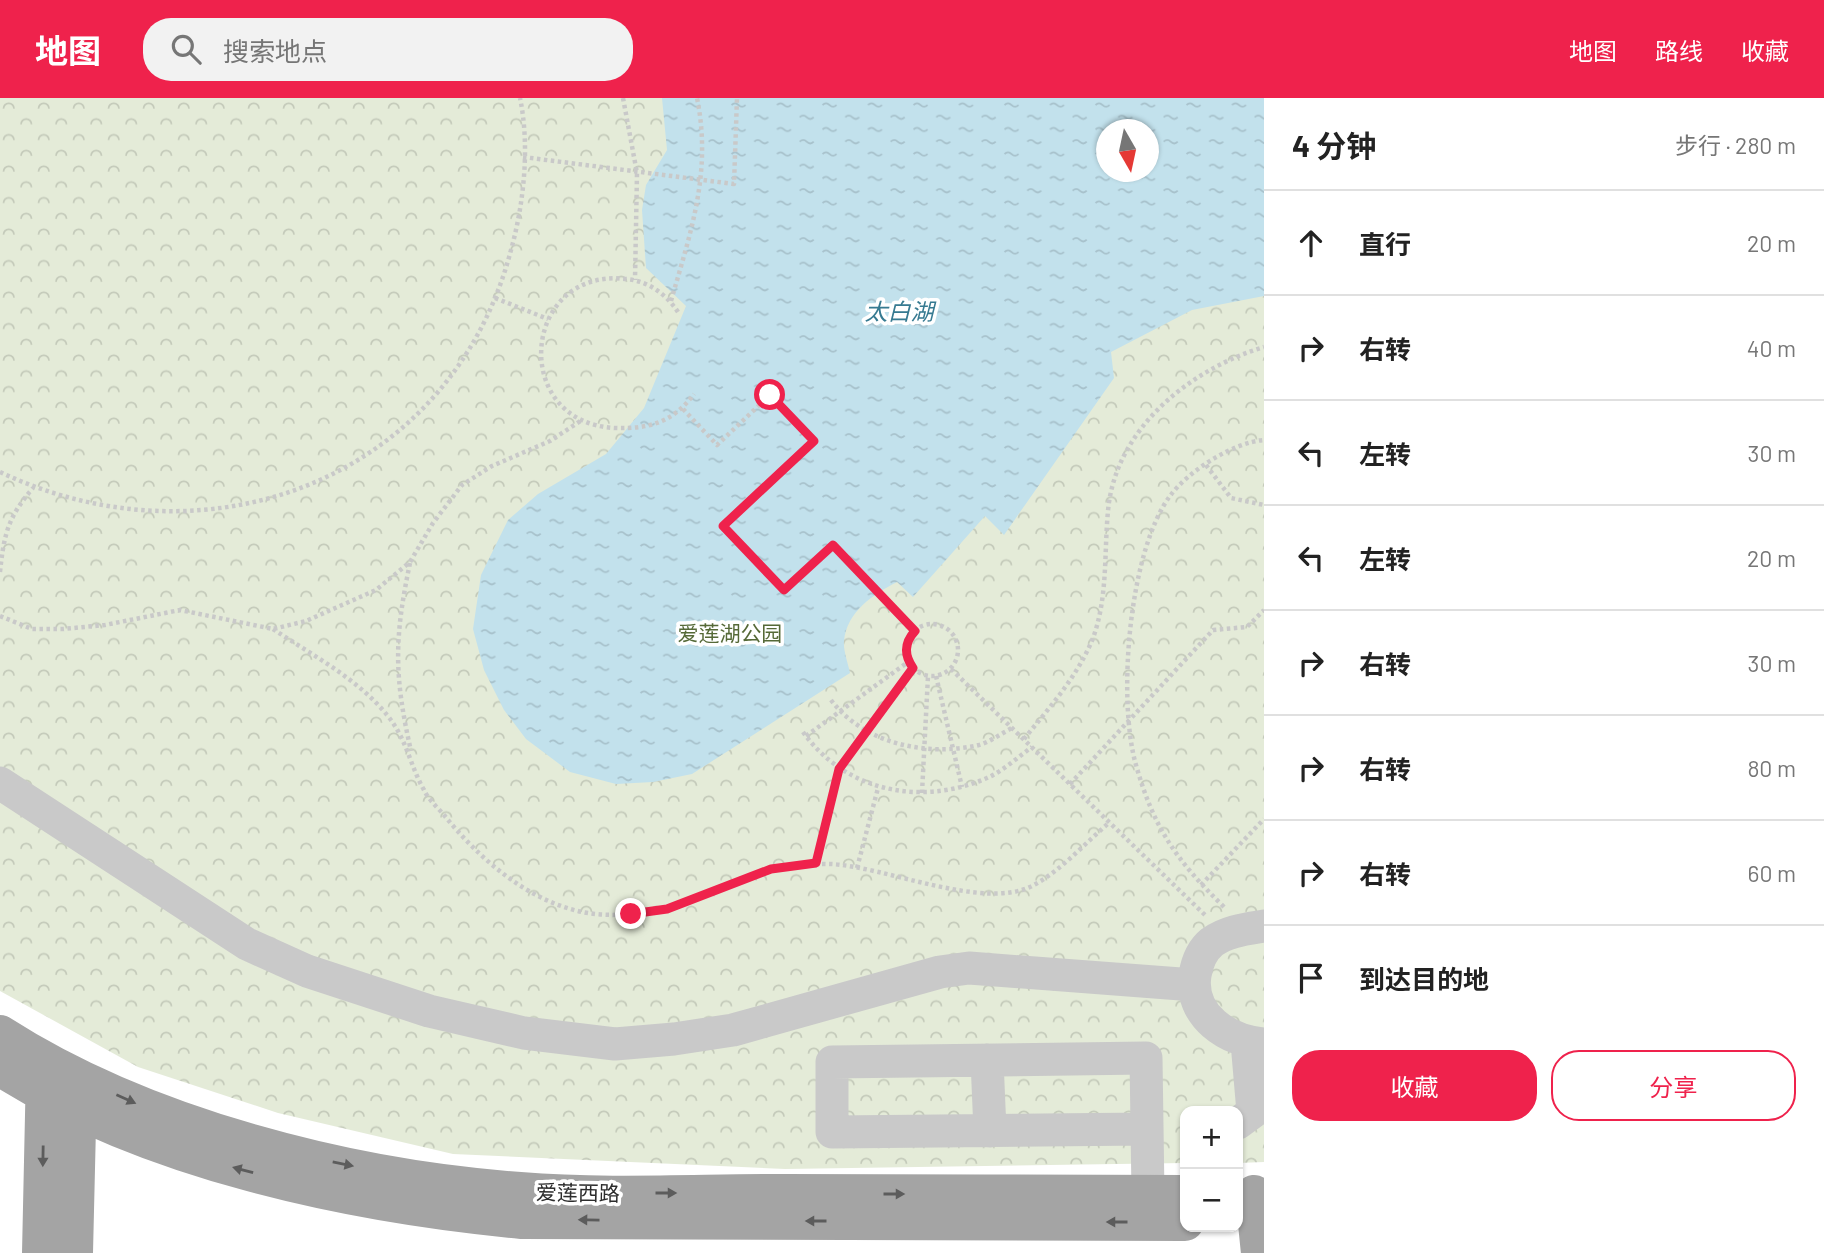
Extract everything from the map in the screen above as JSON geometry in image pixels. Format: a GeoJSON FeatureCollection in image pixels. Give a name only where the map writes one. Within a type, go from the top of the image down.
{"type":"FeatureCollection","features":[{"type":"Feature","properties":{"kind":"main road","name":"爱莲西路"},"geometry":{"type":"LineString","coordinates":[[0,1034],[61,1086],[129,1131],[239,1170],[449,1213],[550,1220],[1180,1222]]}},
{"type":"Feature","properties":{"kind":"main road","name":"爱莲西路"},"geometry":{"type":"LineString","coordinates":[[0,1067],[61,1086],[139,1105],[247,1143],[453,1185],[523,1192],[1180,1194]]}},
{"type":"Feature","properties":{"kind":"main road"},"geometry":{"type":"LineString","coordinates":[[41,1253],[61,1086]]}},
{"type":"Feature","properties":{"kind":"main road"},"geometry":{"type":"LineString","coordinates":[[61,1086],[74,1253]]}},
{"type":"Feature","properties":{"kind":"street"},"geometry":{"type":"LineString","coordinates":[[0,783],[247,944],[307,971],[429,1012],[524,1033],[615,1044],[674,1039],[733,1030],[940,972],[969,968],[1194,985]]}},
{"type":"Feature","properties":{"kind":"street"},"geometry":{"type":"LineString","coordinates":[[1245,930],[1202,952],[1194,985],[1203,1012],[1214,1024],[1256,1043],[1252,1118]]}},
{"type":"Feature","properties":{"kind":"street"},"geometry":{"type":"LineString","coordinates":[[1147,1129],[832,1132],[832,1062],[1146,1058],[1147,1129],[1147,1194]]}},
{"type":"Feature","properties":{"kind":"street"},"geometry":{"type":"LineString","coordinates":[[988,1060],[990,1131]]}},
{"type":"Feature","properties":{"kind":"path"},"geometry":{"type":"LineString","coordinates":[[0,472],[33,488],[100,507],[154,513],[211,511],[253,505],[296,491],[353,463],[384,443],[411,419],[464,356],[495,298],[517,227],[523,158],[520,98]]}},
{"type":"Feature","properties":{"kind":"path"},"geometry":{"type":"LineString","coordinates":[[623,98],[637,173],[635,280]]}},
{"type":"Feature","properties":{"kind":"path"},"geometry":{"type":"LineString","coordinates":[[671,301],[699,203],[703,164],[696,98]]}},
{"type":"Feature","properties":{"kind":"path"},"geometry":{"type":"LineString","coordinates":[[523,158],[734,184],[737,98]]}},
{"type":"Feature","properties":{"kind":"path"},"geometry":{"type":"LineString","coordinates":[[678,312],[671,301],[655,288],[635,280],[610,277],[586,283],[565,296],[548,319],[541,338],[540,363],[547,386],[562,406],[582,421],[607,428],[640,429],[658,425],[683,409],[694,394]]}},
{"type":"Feature","properties":{"kind":"path"},"geometry":{"type":"LineString","coordinates":[[495,298],[548,319]]}},
{"type":"Feature","properties":{"kind":"path"},"geometry":{"type":"LineString","coordinates":[[1024,739],[1057,698],[1092,639],[1101,610],[1108,509],[1114,479],[1131,443],[1169,398],[1194,378],[1235,356],[1264,347]]}},
{"type":"Feature","properties":{"kind":"path"},"geometry":{"type":"LineString","coordinates":[[683,409],[717,445],[770,395],[814,441],[723,526],[784,590],[833,545],[915,631]]}},
{"type":"Feature","properties":{"kind":"path"},"geometry":{"type":"LineString","coordinates":[[273,629],[338,609],[376,590],[410,562],[433,523],[462,485],[492,466],[550,441],[582,421]]}},
{"type":"Feature","properties":{"kind":"path"},"geometry":{"type":"LineString","coordinates":[[1245,930],[1187,872],[1159,829],[1136,764],[1128,722],[1126,676],[1131,627],[1154,525],[1171,494],[1224,452],[1264,440]]}},
{"type":"Feature","properties":{"kind":"path"},"geometry":{"type":"LineString","coordinates":[[1206,465],[1231,498],[1264,505]]}},
{"type":"Feature","properties":{"kind":"path"},"geometry":{"type":"LineString","coordinates":[[0,572],[4,540],[12,512],[33,488]]}},
{"type":"Feature","properties":{"kind":"path"},"geometry":{"type":"LineString","coordinates":[[410,562],[396,648],[398,695],[412,755],[424,791],[455,829],[500,872],[568,909],[607,914],[667,909],[771,869],[816,863],[856,868],[918,882],[1009,893],[1031,886],[1053,872],[1110,822]]}},
{"type":"Feature","properties":{"kind":"path"},"geometry":{"type":"LineString","coordinates":[[0,616],[32,629],[63,629],[105,625],[180,610],[273,629],[346,678],[377,705],[387,715],[412,755]]}},
{"type":"Feature","properties":{"kind":"path"},"geometry":{"type":"LineString","coordinates":[[1070,784],[1213,630],[1247,627],[1264,610]]}},
{"type":"Feature","properties":{"kind":"path"},"geometry":{"type":"LineString","coordinates":[[931,624],[948,629],[957,644],[958,653],[951,668],[936,676],[928,676],[913,668],[908,662],[906,645],[915,631],[931,624]]}},
{"type":"Feature","properties":{"kind":"path"},"geometry":{"type":"LineString","coordinates":[[908,662],[805,734],[818,753],[839,769],[878,788],[922,793],[962,787],[990,777],[1032,747]]}},
{"type":"Feature","properties":{"kind":"path"},"geometry":{"type":"LineString","coordinates":[[816,863],[839,769],[913,668]]}},
{"type":"Feature","properties":{"kind":"path"},"geometry":{"type":"LineString","coordinates":[[951,668],[1110,822],[1245,930]]}},
{"type":"Feature","properties":{"kind":"path"},"geometry":{"type":"LineString","coordinates":[[922,793],[928,676]]}},
{"type":"Feature","properties":{"kind":"path"},"geometry":{"type":"LineString","coordinates":[[936,676],[962,787]]}},
{"type":"Feature","properties":{"kind":"path"},"geometry":{"type":"LineString","coordinates":[[831,700],[840,712],[867,732],[924,748],[953,749],[982,744],[1012,728]]}},
{"type":"Feature","properties":{"kind":"path"},"geometry":{"type":"LineString","coordinates":[[856,868],[878,788]]}},
{"type":"Feature","properties":{"kind":"path"},"geometry":{"type":"LineString","coordinates":[[1201,885],[1264,819]]}},
{"type":"Feature","properties":{"kind":"green space","name":"爱莲湖公园"},"geometry":{"type":"Polygon","coordinates":[[[0,98],[1264,98],[1264,1162],[1243,1163],[1243,1106],[1180,1106],[1180,1163],[785,1169],[453,1154],[278,1113],[138,1067],[0,991],[0,98]]]}},
{"type":"Feature","properties":{"kind":"water","name":"太白湖"},"geometry":{"type":"Polygon","coordinates":[[[662,98],[1264,98],[1264,296],[1192,310],[1111,352],[1114,378],[1004,535],[985,516],[913,597],[897,582],[879,592],[856,612],[846,630],[844,641],[850,673],[692,774],[653,782],[616,784],[570,772],[526,739],[504,710],[484,670],[473,629],[481,575],[508,520],[538,494],[606,454],[644,408],[686,306],[646,268],[642,210],[646,185],[667,150],[662,98]]]}},
{"type":"Feature","properties":{"kind":"route"},"geometry":{"type":"LineString","coordinates":[[631,914],[667,909],[771,869],[816,863],[839,769],[913,668],[908,662],[906,645],[915,631],[833,545],[784,590],[723,526],[814,441],[770,395]]}}]}
